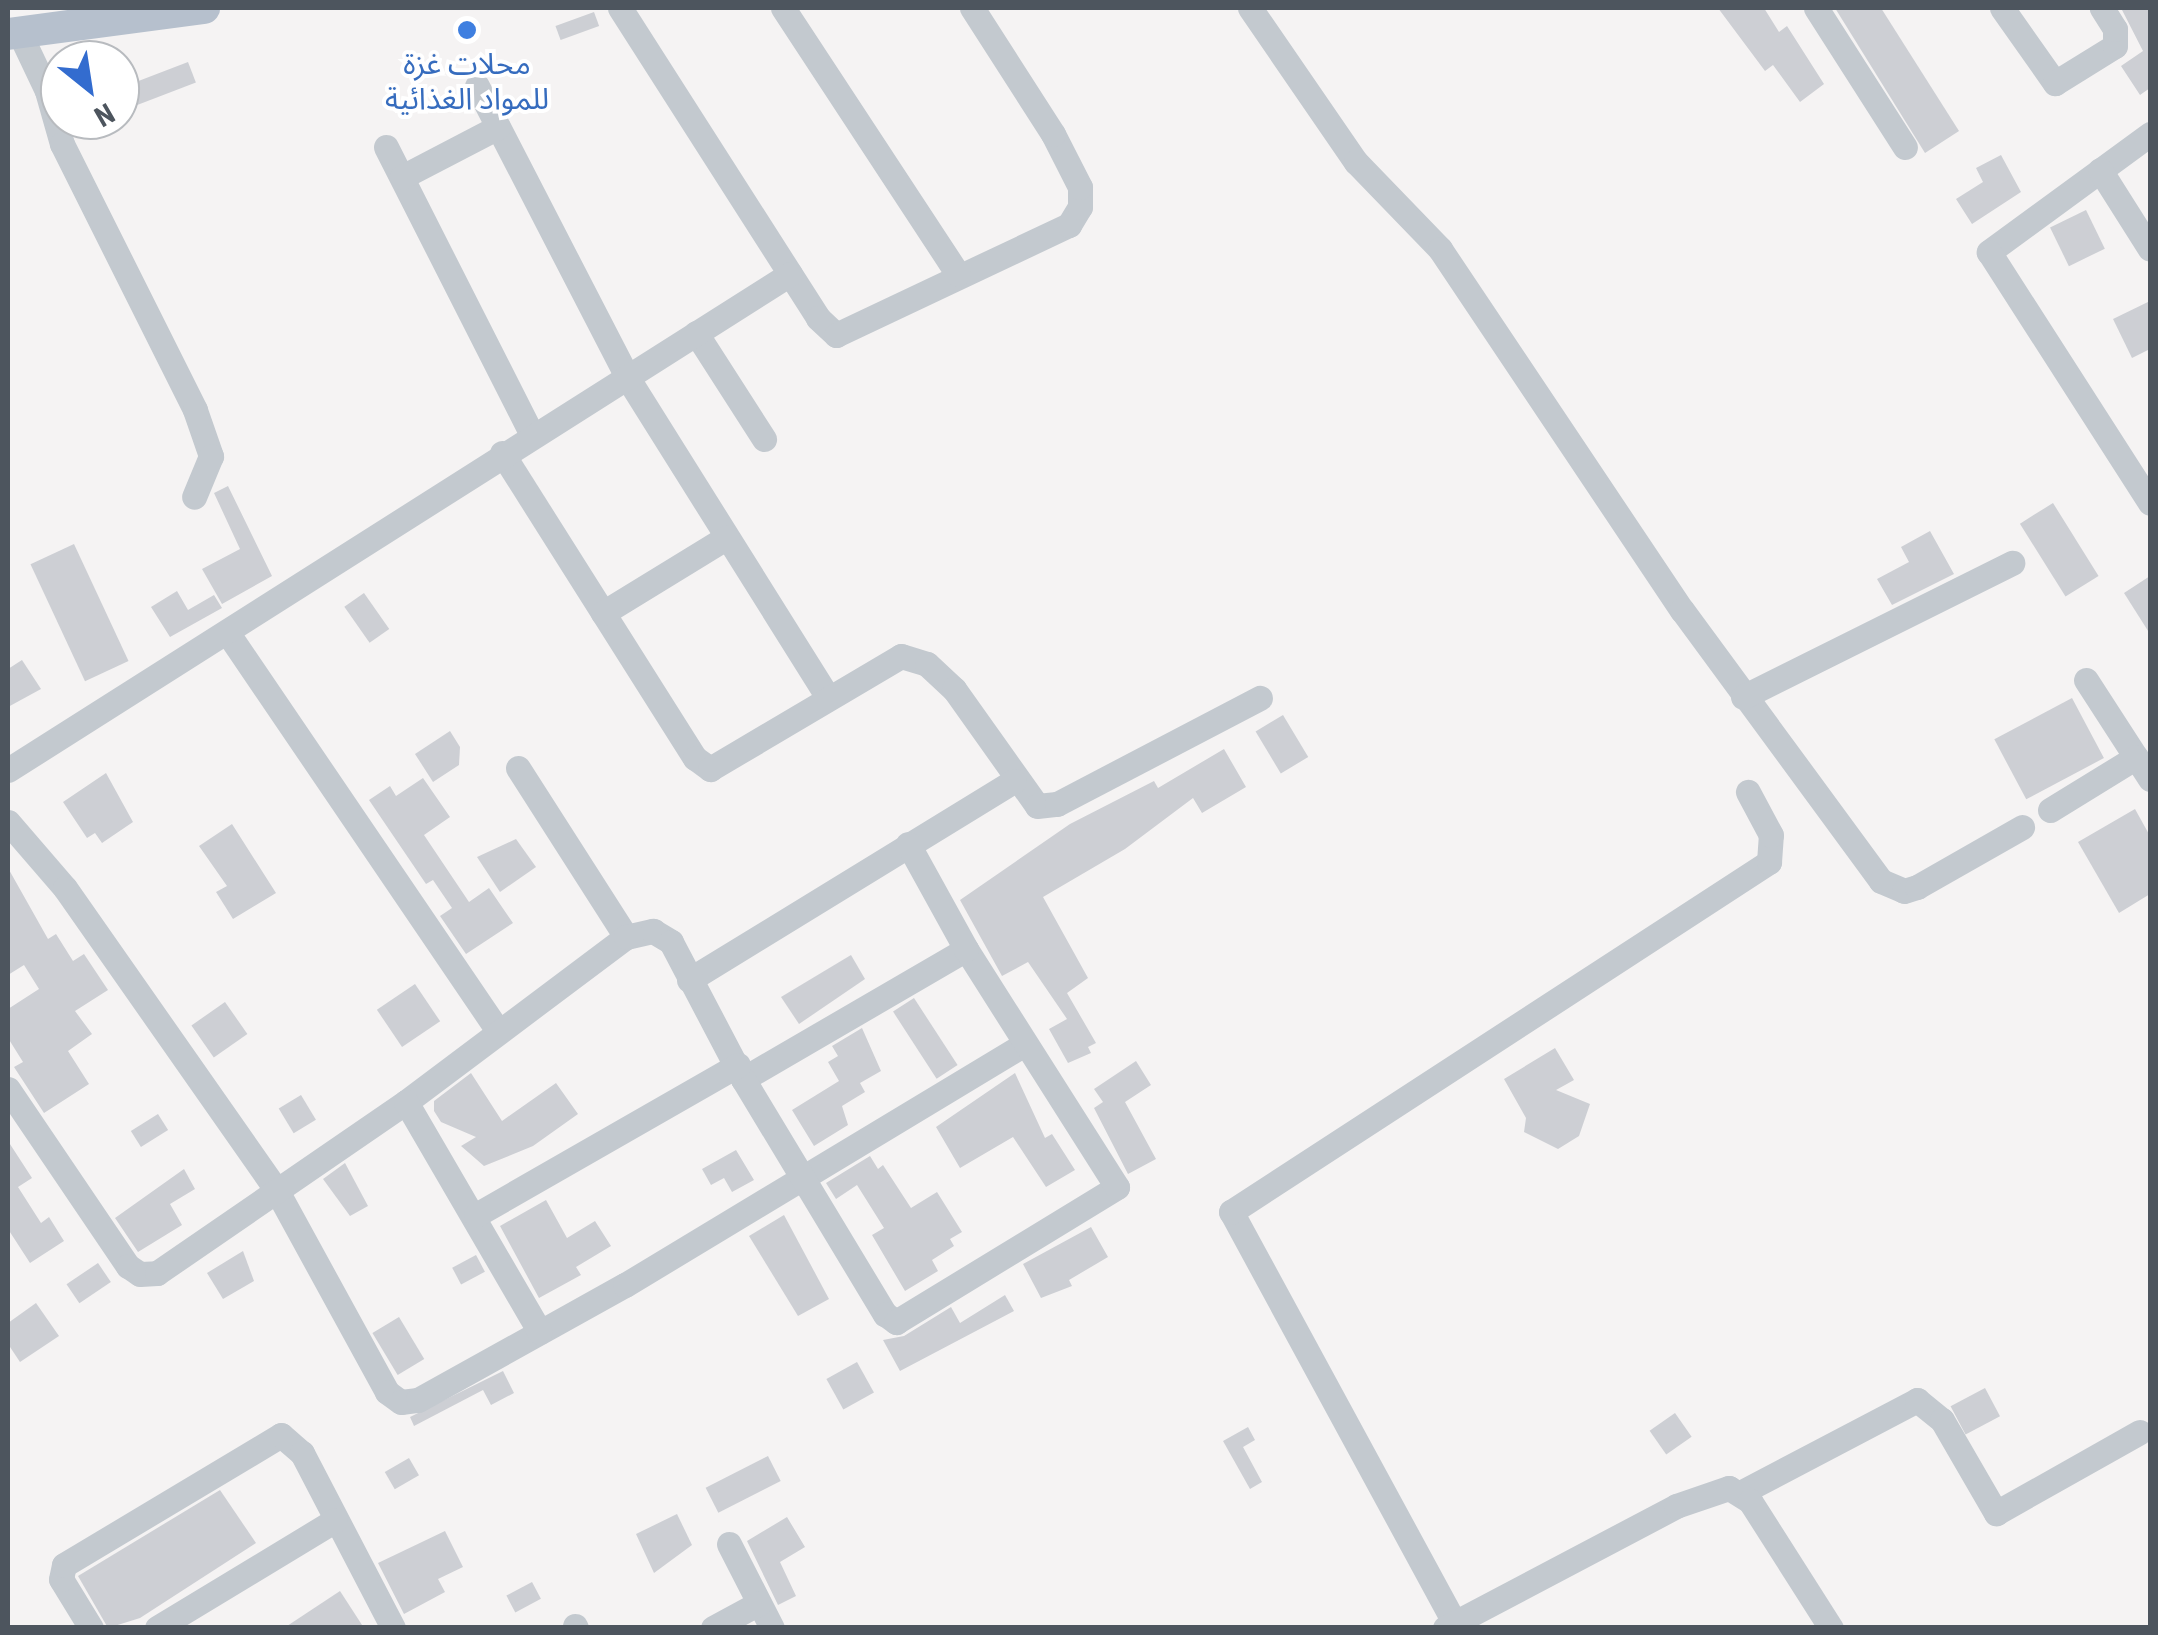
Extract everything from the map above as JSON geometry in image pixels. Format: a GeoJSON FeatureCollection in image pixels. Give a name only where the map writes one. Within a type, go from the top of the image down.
{"type":"FeatureCollection","features":[{"type":"Feature","properties":{"kind":"main road"},"geometry":{"type":"LineString","coordinates":[[13,33],[204,8]]}},
{"type":"Feature","properties":{"kind":"street"},"geometry":{"type":"LineString","coordinates":[[620,8],[790,274],[836,335],[958,274],[1069,226],[1080,207],[1080,187],[1053,134],[972,8]]}},
{"type":"Feature","properties":{"kind":"street"},"geometry":{"type":"LineString","coordinates":[[782,8],[958,274]]}},
{"type":"Feature","properties":{"kind":"street"},"geometry":{"type":"LineString","coordinates":[[1250,8],[1356,162],[1440,249],[1743,697],[1893,889],[1916,888],[2022,827]]}},
{"type":"Feature","properties":{"kind":"street"},"geometry":{"type":"LineString","coordinates":[[1816,8],[1905,147]]}},
{"type":"Feature","properties":{"kind":"street"},"geometry":{"type":"LineString","coordinates":[[2002,8],[2048,79],[2063,82],[2115,46],[2115,28],[2102,8]]}},
{"type":"Feature","properties":{"kind":"street"},"geometry":{"type":"LineString","coordinates":[[13,33],[48,91],[62,144],[195,410],[210,456],[194,497]]}},
{"type":"Feature","properties":{"kind":"street"},"geometry":{"type":"LineString","coordinates":[[477,86],[627,376],[828,698]]}},
{"type":"Feature","properties":{"kind":"street"},"geometry":{"type":"LineString","coordinates":[[402,177],[498,127]]}},
{"type":"Feature","properties":{"kind":"street"},"geometry":{"type":"LineString","coordinates":[[2150,134],[1989,252],[2150,503]]}},
{"type":"Feature","properties":{"kind":"street"},"geometry":{"type":"LineString","coordinates":[[386,147],[532,435]]}},
{"type":"Feature","properties":{"kind":"street"},"geometry":{"type":"LineString","coordinates":[[2100,170],[2150,248]]}},
{"type":"Feature","properties":{"kind":"street"},"geometry":{"type":"LineString","coordinates":[[8,770],[502,453],[790,274]]}},
{"type":"Feature","properties":{"kind":"street"},"geometry":{"type":"LineString","coordinates":[[696,332],[764,439]]}},
{"type":"Feature","properties":{"kind":"street"},"geometry":{"type":"LineString","coordinates":[[502,453],[702,766],[718,767],[892,659],[912,658],[954,689],[1028,800],[1048,807],[1260,698]]}},
{"type":"Feature","properties":{"kind":"street"},"geometry":{"type":"LineString","coordinates":[[603,613],[728,537]]}},
{"type":"Feature","properties":{"kind":"street"},"geometry":{"type":"LineString","coordinates":[[1743,697],[2012,563]]}},
{"type":"Feature","properties":{"kind":"street"},"geometry":{"type":"LineString","coordinates":[[227,632],[496,1028]]}},
{"type":"Feature","properties":{"kind":"street"},"geometry":{"type":"LineString","coordinates":[[2086,680],[2150,779]]}},
{"type":"Feature","properties":{"kind":"street"},"geometry":{"type":"LineString","coordinates":[[2050,810],[2136,756]]}},
{"type":"Feature","properties":{"kind":"street"},"geometry":{"type":"LineString","coordinates":[[518,768],[626,936]]}},
{"type":"Feature","properties":{"kind":"street"},"geometry":{"type":"LineString","coordinates":[[689,980],[1014,781]]}},
{"type":"Feature","properties":{"kind":"street"},"geometry":{"type":"LineString","coordinates":[[1748,792],[1771,835],[1769,862],[1232,1212],[1450,1625],[1676,1506],[1729,1488],[1742,1492],[1831,1628]]}},
{"type":"Feature","properties":{"kind":"street"},"geometry":{"type":"LineString","coordinates":[[8,822],[65,888],[278,1191],[392,1398],[410,1404],[804,1178],[1024,1044]]}},
{"type":"Feature","properties":{"kind":"street"},"geometry":{"type":"LineString","coordinates":[[8,1089],[119,1254],[140,1274],[172,1265],[406,1102],[496,1028],[626,936],[653,931],[671,942],[740,1072],[885,1314],[896,1322],[1111,1194],[1115,1179],[1024,1044],[908,844]]}},
{"type":"Feature","properties":{"kind":"street"},"geometry":{"type":"LineString","coordinates":[[476,1214],[966,949]]}},
{"type":"Feature","properties":{"kind":"street"},"geometry":{"type":"LineString","coordinates":[[406,1102],[476,1214],[540,1332]]}},
{"type":"Feature","properties":{"kind":"street"},"geometry":{"type":"LineString","coordinates":[[1742,1492],[1917,1400],[1942,1420],[1996,1513],[2140,1432]]}},
{"type":"Feature","properties":{"kind":"street"},"geometry":{"type":"LineString","coordinates":[[90,1628],[61,1579],[64,1565],[280,1434],[302,1453],[393,1628]]}},
{"type":"Feature","properties":{"kind":"street"},"geometry":{"type":"LineString","coordinates":[[157,1628],[335,1520]]}},
{"type":"Feature","properties":{"kind":"street"},"geometry":{"type":"LineString","coordinates":[[729,1544],[772,1628]]}},
{"type":"Feature","properties":{"kind":"street"},"geometry":{"type":"LineString","coordinates":[[713,1628],[759,1603]]}},
{"type":"Feature","properties":{"kind":"building"},"geometry":{"type":"Polygon","coordinates":[[[1718,8],[1764,8],[1779,32],[1787,26],[1824,84],[1800,102],[1773,65],[1765,71],[1718,8]]]}},
{"type":"Feature","properties":{"kind":"building"},"geometry":{"type":"Polygon","coordinates":[[[1835,8],[1881,8],[1959,131],[1925,153],[1835,8]]]}},
{"type":"Feature","properties":{"kind":"building"},"geometry":{"type":"Polygon","coordinates":[[[2121,8],[2150,8],[2150,88],[2140,95],[2121,66],[2143,51],[2121,8]]]}},
{"type":"Feature","properties":{"kind":"building"},"geometry":{"type":"Polygon","coordinates":[[[594,12],[599,26],[561,40],[555,26],[594,12]]]}},
{"type":"Feature","properties":{"kind":"building"},"geometry":{"type":"Polygon","coordinates":[[[188,62],[196,83],[140,104],[140,80],[188,62]]]}},
{"type":"Feature","properties":{"kind":"building"},"geometry":{"type":"Polygon","coordinates":[[[2001,155],[2021,192],[1972,224],[1956,199],[1983,182],[1976,168],[2001,155]]]}},
{"type":"Feature","properties":{"kind":"building"},"geometry":{"type":"Polygon","coordinates":[[[2086,210],[2105,249],[2069,266],[2050,228],[2086,210]]]}},
{"type":"Feature","properties":{"kind":"building"},"geometry":{"type":"Polygon","coordinates":[[[2150,301],[2150,349],[2132,358],[2113,319],[2150,301]]]}},
{"type":"Feature","properties":{"kind":"building"},"geometry":{"type":"Polygon","coordinates":[[[228,486],[272,576],[222,604],[202,569],[240,549],[214,493],[228,486]]]}},
{"type":"Feature","properties":{"kind":"building"},"geometry":{"type":"Polygon","coordinates":[[[2053,503],[2099,576],[2065,597],[2020,524],[2053,503]]]}},
{"type":"Feature","properties":{"kind":"building"},"geometry":{"type":"Polygon","coordinates":[[[1930,531],[1954,574],[1892,605],[1877,579],[1909,562],[1901,547],[1930,531]]]}},
{"type":"Feature","properties":{"kind":"building"},"geometry":{"type":"Polygon","coordinates":[[[74,544],[129,661],[85,681],[30,564],[74,544]]]}},
{"type":"Feature","properties":{"kind":"building"},"geometry":{"type":"Polygon","coordinates":[[[2150,576],[2150,634],[2124,593],[2150,576]]]}},
{"type":"Feature","properties":{"kind":"building"},"geometry":{"type":"Polygon","coordinates":[[[177,591],[188,610],[214,595],[222,608],[170,637],[151,607],[177,591]]]}},
{"type":"Feature","properties":{"kind":"building"},"geometry":{"type":"Polygon","coordinates":[[[364,593],[389,629],[370,643],[344,607],[364,593]]]}},
{"type":"Feature","properties":{"kind":"building"},"geometry":{"type":"Polygon","coordinates":[[[22,660],[41,689],[8,707],[8,669],[22,660]]]}},
{"type":"Feature","properties":{"kind":"building"},"geometry":{"type":"Polygon","coordinates":[[[2072,698],[2104,758],[2026,799],[1994,739],[2072,698]]]}},
{"type":"Feature","properties":{"kind":"building"},"geometry":{"type":"Polygon","coordinates":[[[1283,715],[1308,757],[1281,773],[1256,731],[1283,715]]]}},
{"type":"Feature","properties":{"kind":"building"},"geometry":{"type":"Polygon","coordinates":[[[450,731],[460,747],[459,765],[433,782],[415,754],[450,731]]]}},
{"type":"Feature","properties":{"kind":"building"},"geometry":{"type":"Polygon","coordinates":[[[1224,749],[1246,787],[1202,813],[1193,798],[1125,849],[1043,897],[1088,978],[1067,993],[1096,1043],[1088,1047],[1091,1053],[1068,1063],[1049,1029],[1067,1019],[1028,962],[1002,976],[960,900],[1070,824],[1154,781],[1158,788],[1224,749]]]}},
{"type":"Feature","properties":{"kind":"building"},"geometry":{"type":"Polygon","coordinates":[[[106,773],[133,822],[102,843],[95,833],[87,838],[63,802],[106,773]]]}},
{"type":"Feature","properties":{"kind":"building"},"geometry":{"type":"Polygon","coordinates":[[[423,778],[450,817],[424,835],[469,902],[489,888],[513,923],[466,954],[440,916],[452,908],[433,880],[426,884],[369,800],[390,786],[396,796],[423,778]]]}},
{"type":"Feature","properties":{"kind":"building"},"geometry":{"type":"Polygon","coordinates":[[[2135,809],[2150,836],[2150,894],[2119,913],[2078,842],[2135,809]]]}},
{"type":"Feature","properties":{"kind":"building"},"geometry":{"type":"Polygon","coordinates":[[[232,824],[276,893],[233,919],[216,892],[227,886],[199,846],[232,824]]]}},
{"type":"Feature","properties":{"kind":"building"},"geometry":{"type":"Polygon","coordinates":[[[516,839],[536,867],[500,892],[477,857],[516,839]]]}},
{"type":"Feature","properties":{"kind":"building"},"geometry":{"type":"Polygon","coordinates":[[[8,868],[48,939],[56,934],[73,961],[84,954],[108,990],[75,1011],[92,1034],[68,1051],[89,1084],[44,1113],[14,1067],[23,1062],[8,1038],[8,1009],[39,989],[24,965],[8,975],[8,868]]]}},
{"type":"Feature","properties":{"kind":"building"},"geometry":{"type":"Polygon","coordinates":[[[851,955],[865,979],[799,1024],[781,997],[851,955]]]}},
{"type":"Feature","properties":{"kind":"building"},"geometry":{"type":"Polygon","coordinates":[[[415,984],[440,1021],[402,1047],[377,1010],[415,984]]]}},
{"type":"Feature","properties":{"kind":"building"},"geometry":{"type":"Polygon","coordinates":[[[914,998],[958,1065],[937,1079],[893,1012],[914,998]]]}},
{"type":"Feature","properties":{"kind":"building"},"geometry":{"type":"Polygon","coordinates":[[[225,1002],[247,1034],[214,1057],[191,1026],[225,1002]]]}},
{"type":"Feature","properties":{"kind":"building"},"geometry":{"type":"Polygon","coordinates":[[[862,1028],[881,1071],[860,1083],[865,1092],[842,1106],[848,1125],[814,1146],[792,1110],[839,1081],[828,1062],[838,1056],[832,1046],[862,1028]]]}},
{"type":"Feature","properties":{"kind":"building"},"geometry":{"type":"Polygon","coordinates":[[[1555,1048],[1574,1080],[1556,1090],[1590,1104],[1579,1136],[1558,1149],[1524,1132],[1526,1118],[1504,1079],[1555,1048]]]}},
{"type":"Feature","properties":{"kind":"building"},"geometry":{"type":"Polygon","coordinates":[[[1136,1061],[1151,1085],[1125,1102],[1156,1159],[1128,1174],[1094,1108],[1103,1102],[1094,1089],[1136,1061]]]}},
{"type":"Feature","properties":{"kind":"building"},"geometry":{"type":"Polygon","coordinates":[[[471,1073],[502,1121],[556,1083],[578,1114],[533,1146],[484,1166],[461,1146],[476,1137],[441,1122],[434,1111],[434,1101],[471,1073]]]}},
{"type":"Feature","properties":{"kind":"building"},"geometry":{"type":"Polygon","coordinates":[[[1015,1073],[1045,1138],[1052,1134],[1075,1170],[1046,1187],[1013,1137],[960,1168],[936,1127],[1015,1073]]]}},
{"type":"Feature","properties":{"kind":"building"},"geometry":{"type":"Polygon","coordinates":[[[301,1095],[316,1120],[294,1133],[279,1108],[301,1095]]]}},
{"type":"Feature","properties":{"kind":"building"},"geometry":{"type":"Polygon","coordinates":[[[158,1114],[168,1130],[141,1147],[131,1131],[158,1114]]]}},
{"type":"Feature","properties":{"kind":"building"},"geometry":{"type":"Polygon","coordinates":[[[8,1141],[32,1178],[18,1187],[41,1223],[49,1217],[64,1241],[30,1263],[8,1229],[8,1141]]]}},
{"type":"Feature","properties":{"kind":"building"},"geometry":{"type":"Polygon","coordinates":[[[736,1150],[754,1180],[732,1192],[724,1178],[711,1185],[702,1169],[736,1150]]]}},
{"type":"Feature","properties":{"kind":"building"},"geometry":{"type":"Polygon","coordinates":[[[870,1156],[878,1169],[883,1165],[911,1208],[937,1192],[962,1232],[950,1239],[954,1246],[932,1260],[938,1271],[905,1291],[872,1235],[884,1228],[857,1185],[836,1199],[826,1183],[870,1156]]]}},
{"type":"Feature","properties":{"kind":"building"},"geometry":{"type":"Polygon","coordinates":[[[345,1163],[368,1206],[350,1216],[323,1179],[345,1163]]]}},
{"type":"Feature","properties":{"kind":"building"},"geometry":{"type":"Polygon","coordinates":[[[184,1169],[195,1189],[170,1204],[182,1225],[138,1252],[115,1218],[184,1169]]]}},
{"type":"Feature","properties":{"kind":"building"},"geometry":{"type":"Polygon","coordinates":[[[546,1200],[567,1238],[595,1221],[611,1246],[576,1267],[581,1275],[539,1298],[500,1226],[546,1200]]]}},
{"type":"Feature","properties":{"kind":"building"},"geometry":{"type":"Polygon","coordinates":[[[784,1215],[829,1299],[798,1316],[749,1236],[784,1215]]]}},
{"type":"Feature","properties":{"kind":"building"},"geometry":{"type":"Polygon","coordinates":[[[1091,1227],[1108,1257],[1069,1280],[1072,1286],[1041,1298],[1023,1264],[1091,1227]]]}},
{"type":"Feature","properties":{"kind":"building"},"geometry":{"type":"Polygon","coordinates":[[[243,1251],[254,1281],[223,1299],[207,1273],[243,1251]]]}},
{"type":"Feature","properties":{"kind":"building"},"geometry":{"type":"Polygon","coordinates":[[[476,1255],[485,1272],[461,1284],[452,1268],[476,1255]]]}},
{"type":"Feature","properties":{"kind":"building"},"geometry":{"type":"Polygon","coordinates":[[[98,1263],[111,1282],[79,1303],[66,1284],[98,1263]]]}},
{"type":"Feature","properties":{"kind":"building"},"geometry":{"type":"Polygon","coordinates":[[[1005,1295],[1014,1311],[900,1371],[883,1340],[904,1336],[951,1307],[960,1323],[1005,1295]]]}},
{"type":"Feature","properties":{"kind":"building"},"geometry":{"type":"Polygon","coordinates":[[[36,1303],[59,1336],[20,1362],[8,1344],[8,1323],[36,1303]]]}},
{"type":"Feature","properties":{"kind":"building"},"geometry":{"type":"Polygon","coordinates":[[[399,1317],[424,1359],[398,1375],[372,1333],[399,1317]]]}},
{"type":"Feature","properties":{"kind":"building"},"geometry":{"type":"Polygon","coordinates":[[[857,1362],[874,1393],[843,1410],[826,1379],[857,1362]]]}},
{"type":"Feature","properties":{"kind":"building"},"geometry":{"type":"Polygon","coordinates":[[[503,1371],[514,1393],[491,1405],[483,1390],[414,1426],[410,1417],[503,1371]]]}},
{"type":"Feature","properties":{"kind":"building"},"geometry":{"type":"Polygon","coordinates":[[[1985,1388],[2000,1416],[1966,1435],[1951,1406],[1985,1388]]]}},
{"type":"Feature","properties":{"kind":"building"},"geometry":{"type":"Polygon","coordinates":[[[1675,1413],[1692,1437],[1666,1455],[1650,1431],[1675,1413]]]}},
{"type":"Feature","properties":{"kind":"building"},"geometry":{"type":"Polygon","coordinates":[[[1248,1427],[1255,1440],[1243,1447],[1262,1482],[1250,1489],[1223,1441],[1248,1427]]]}},
{"type":"Feature","properties":{"kind":"building"},"geometry":{"type":"Polygon","coordinates":[[[768,1456],[781,1481],[718,1513],[706,1488],[768,1456]]]}},
{"type":"Feature","properties":{"kind":"building"},"geometry":{"type":"Polygon","coordinates":[[[409,1458],[419,1475],[395,1489],[385,1472],[409,1458]]]}},
{"type":"Feature","properties":{"kind":"building"},"geometry":{"type":"Polygon","coordinates":[[[220,1490],[256,1543],[140,1618],[108,1628],[78,1576],[220,1490]]]}},
{"type":"Feature","properties":{"kind":"building"},"geometry":{"type":"Polygon","coordinates":[[[677,1514],[692,1545],[654,1573],[636,1534],[677,1514]]]}},
{"type":"Feature","properties":{"kind":"building"},"geometry":{"type":"Polygon","coordinates":[[[787,1517],[805,1547],[780,1562],[796,1596],[778,1605],[747,1541],[787,1517]]]}},
{"type":"Feature","properties":{"kind":"building"},"geometry":{"type":"Polygon","coordinates":[[[445,1531],[463,1567],[438,1579],[445,1592],[404,1614],[378,1563],[445,1531]]]}},
{"type":"Feature","properties":{"kind":"building"},"geometry":{"type":"Polygon","coordinates":[[[532,1582],[541,1599],[515,1612],[506,1596],[532,1582]]]}},
{"type":"Feature","properties":{"kind":"building"},"geometry":{"type":"Polygon","coordinates":[[[340,1591],[364,1628],[284,1628],[340,1591]]]}},
{"type":"Feature","properties":{"kind":"place","name":"محلات غزة للمواد الغذائية"},"geometry":{"type":"Point","coordinates":[467,30]}}]}
